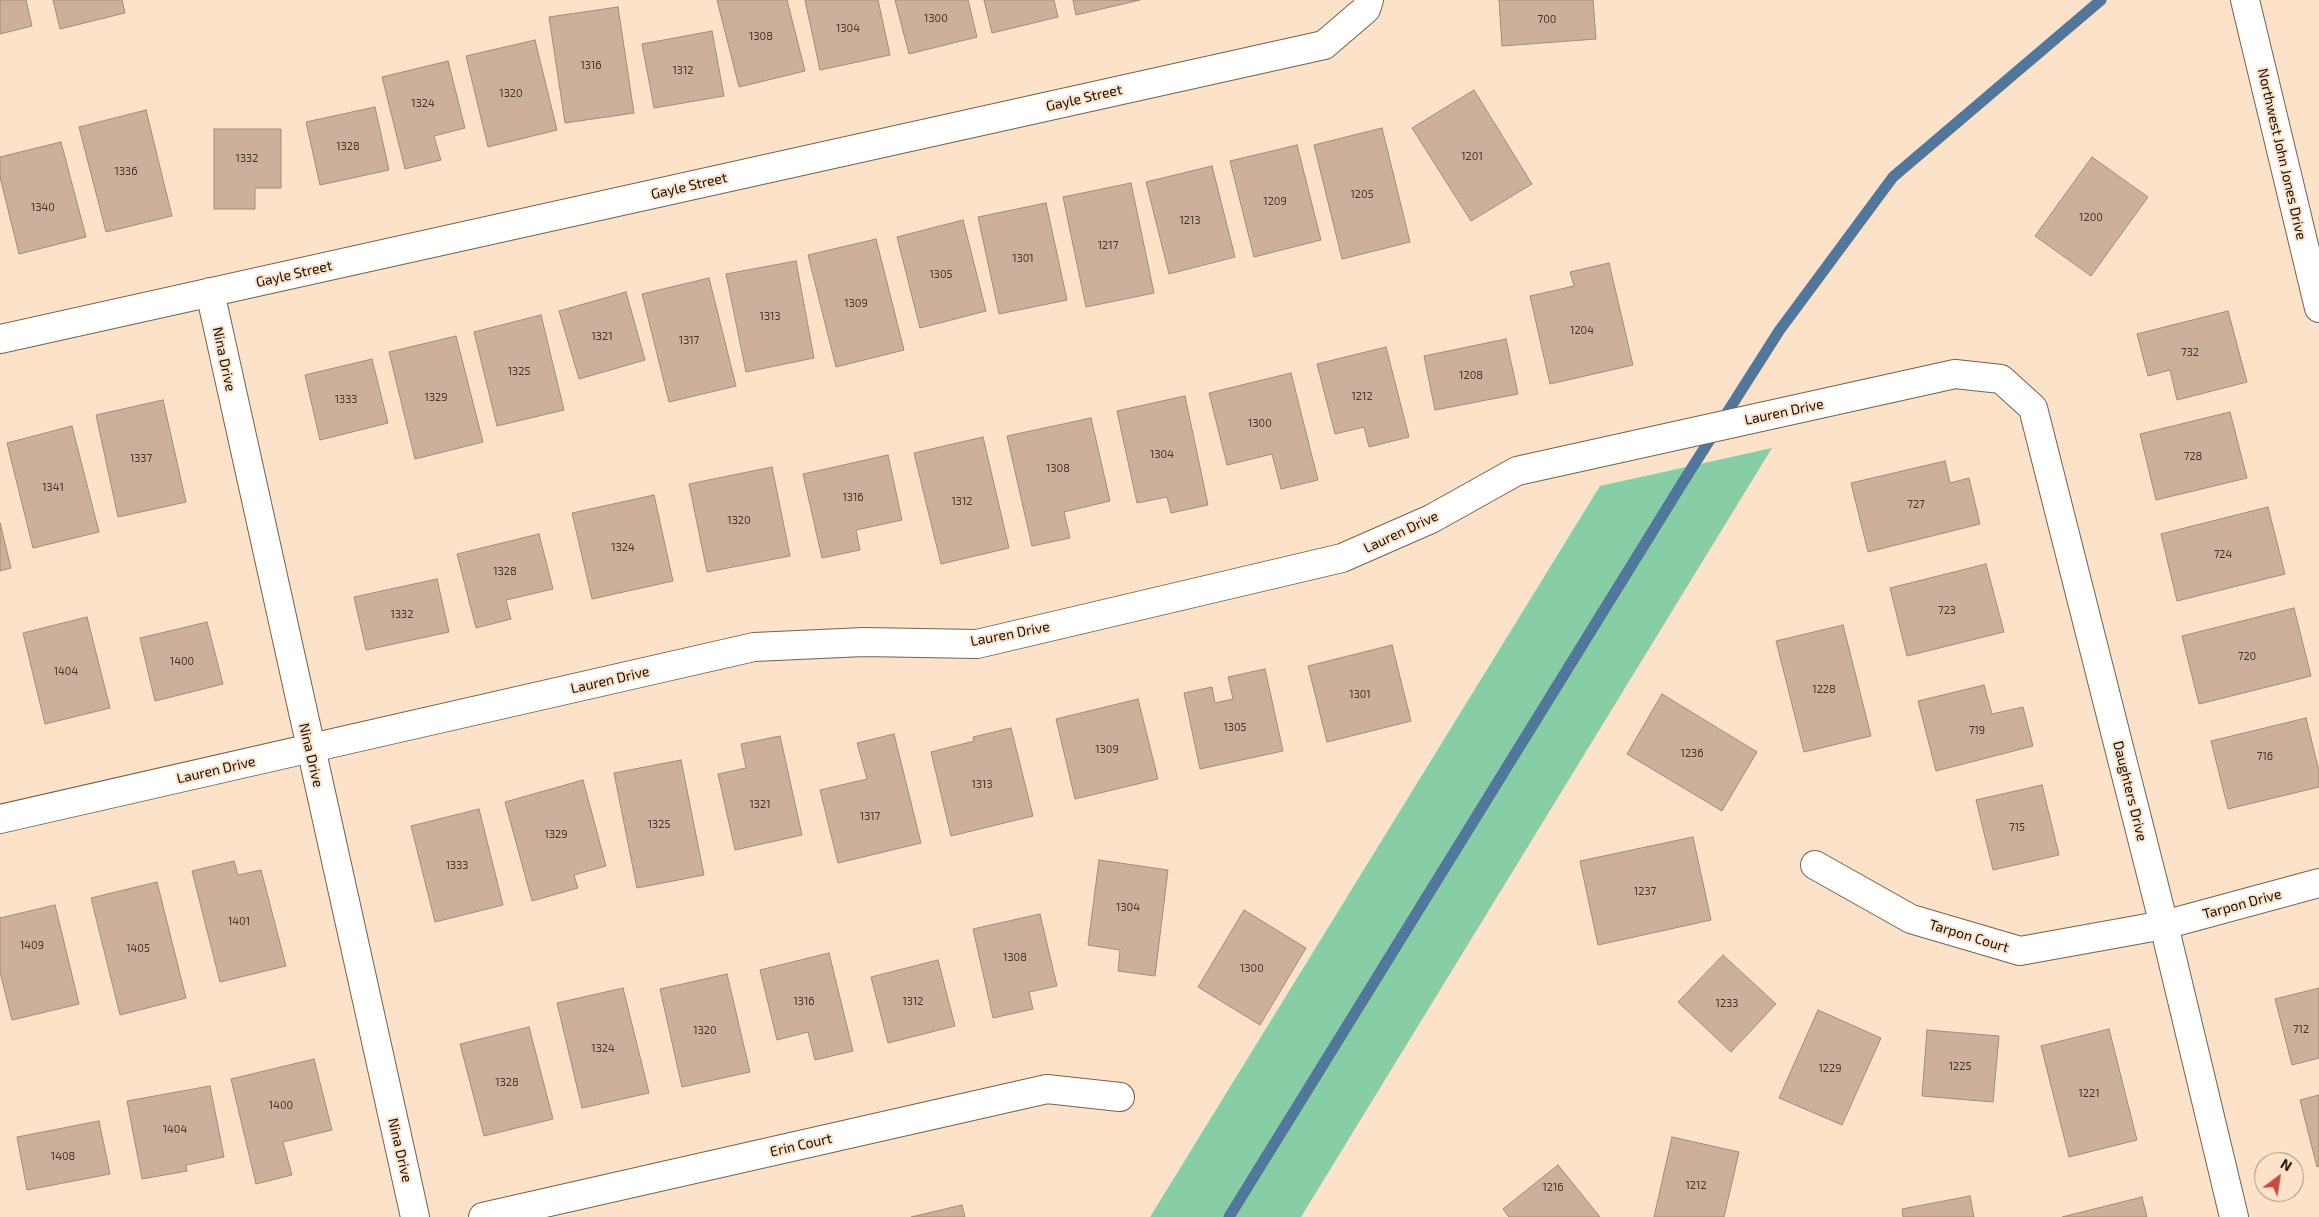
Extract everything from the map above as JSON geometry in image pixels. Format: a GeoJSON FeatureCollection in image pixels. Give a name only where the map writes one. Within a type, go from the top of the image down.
{"type":"FeatureCollection","features":[{"type":"Feature","properties":{"kind":"street","name":"Northwest John Jones Drive"},"geometry":{"type":"LineString","coordinates":[[2245,0],[2319,308]]}},
{"type":"Feature","properties":{"kind":"street","name":"Gayle Street"},"geometry":{"type":"LineString","coordinates":[[0,339],[1324,45],[1368,5]]}},
{"type":"Feature","properties":{"kind":"street","name":"Nina Drive"},"geometry":{"type":"LineString","coordinates":[[210,292],[310,749],[416,1217]]}},
{"type":"Feature","properties":{"kind":"street","name":"Lauren Drive"},"geometry":{"type":"LineString","coordinates":[[0,819],[754,647],[864,642],[977,644],[1342,558],[1431,519],[1517,471],[1955,374],[2001,379]]}},
{"type":"Feature","properties":{"kind":"street","name":"Daughters Drive"},"geometry":{"type":"LineString","coordinates":[[2001,379],[2033,408],[2164,925],[2234,1217]]}},
{"type":"Feature","properties":{"kind":"street","name":"Tarpon Court"},"geometry":{"type":"LineString","coordinates":[[1815,865],[1911,919],[2020,951],[2164,925]]}},
{"type":"Feature","properties":{"kind":"street","name":"Tarpon Drive"},"geometry":{"type":"LineString","coordinates":[[2164,925],[2319,883]]}},
{"type":"Feature","properties":{"kind":"street","name":"Erin Court"},"geometry":{"type":"LineString","coordinates":[[483,1217],[1047,1089],[1120,1097]]}},
{"type":"Feature","properties":{"kind":"green space"},"geometry":{"type":"Polygon","coordinates":[[[1772,448],[1301,1217],[1150,1217],[1600,486],[1772,448]]]}},
{"type":"Feature","properties":{"kind":"building"},"geometry":{"type":"Polygon","coordinates":[[[0,0],[26,0],[32,26],[0,34],[0,0]]]}},
{"type":"Feature","properties":{"kind":"building"},"geometry":{"type":"Polygon","coordinates":[[[53,0],[122,0],[125,13],[60,29],[53,0]]]}},
{"type":"Feature","properties":{"kind":"building"},"geometry":{"type":"Polygon","coordinates":[[[717,0],[787,0],[805,71],[739,87],[717,0]]]}},
{"type":"Feature","properties":{"kind":"building"},"geometry":{"type":"Polygon","coordinates":[[[805,0],[878,0],[890,55],[820,70],[805,0]]]}},
{"type":"Feature","properties":{"kind":"building"},"geometry":{"type":"Polygon","coordinates":[[[895,0],[968,0],[977,37],[909,54],[895,0]]]}},
{"type":"Feature","properties":{"kind":"building"},"geometry":{"type":"Polygon","coordinates":[[[984,0],[1054,0],[1058,17],[992,33],[984,0]]]}},
{"type":"Feature","properties":{"kind":"building"},"geometry":{"type":"Polygon","coordinates":[[[1073,0],[1140,0],[1076,15],[1073,0]]]}},
{"type":"Feature","properties":{"kind":"building"},"geometry":{"type":"Polygon","coordinates":[[[1499,0],[1593,0],[1596,39],[1502,46],[1499,0]]]}},
{"type":"Feature","properties":{"kind":"building"},"geometry":{"type":"Polygon","coordinates":[[[618,7],[634,113],[565,123],[549,17],[618,7]]]}},
{"type":"Feature","properties":{"kind":"building"},"geometry":{"type":"Polygon","coordinates":[[[712,31],[724,96],[654,108],[642,44],[712,31]]]}},
{"type":"Feature","properties":{"kind":"building"},"geometry":{"type":"Polygon","coordinates":[[[535,40],[557,130],[488,147],[466,56],[535,40]]]}},
{"type":"Feature","properties":{"kind":"building"},"geometry":{"type":"Polygon","coordinates":[[[448,61],[465,128],[434,136],[441,160],[405,169],[382,77],[448,61]]]}},
{"type":"Feature","properties":{"kind":"building"},"geometry":{"type":"Polygon","coordinates":[[[1474,90],[1532,184],[1471,221],[1412,128],[1474,90]]]}},
{"type":"Feature","properties":{"kind":"building"},"geometry":{"type":"Polygon","coordinates":[[[375,107],[389,170],[320,185],[306,122],[375,107]]]}},
{"type":"Feature","properties":{"kind":"building"},"geometry":{"type":"Polygon","coordinates":[[[146,110],[172,216],[106,232],[79,127],[146,110]]]}},
{"type":"Feature","properties":{"kind":"building"},"geometry":{"type":"Polygon","coordinates":[[[1382,128],[1410,242],[1342,259],[1314,145],[1382,128]]]}},
{"type":"Feature","properties":{"kind":"building"},"geometry":{"type":"Polygon","coordinates":[[[214,129],[281,129],[281,188],[255,188],[255,209],[214,209],[214,129]]]}},
{"type":"Feature","properties":{"kind":"building"},"geometry":{"type":"Polygon","coordinates":[[[61,142],[86,237],[19,254],[0,177],[0,157],[61,142]]]}},
{"type":"Feature","properties":{"kind":"building"},"geometry":{"type":"Polygon","coordinates":[[[1297,145],[1321,240],[1254,257],[1230,161],[1297,145]]]}},
{"type":"Feature","properties":{"kind":"building"},"geometry":{"type":"Polygon","coordinates":[[[2092,157],[2148,197],[2091,276],[2035,236],[2092,157]]]}},
{"type":"Feature","properties":{"kind":"building"},"geometry":{"type":"Polygon","coordinates":[[[1212,166],[1235,257],[1169,274],[1146,182],[1212,166]]]}},
{"type":"Feature","properties":{"kind":"building"},"geometry":{"type":"Polygon","coordinates":[[[1131,183],[1154,293],[1086,307],[1063,197],[1131,183]]]}},
{"type":"Feature","properties":{"kind":"building"},"geometry":{"type":"Polygon","coordinates":[[[1046,203],[1067,300],[999,314],[978,217],[1046,203]]]}},
{"type":"Feature","properties":{"kind":"building"},"geometry":{"type":"Polygon","coordinates":[[[963,220],[986,311],[920,328],[897,237],[963,220]]]}},
{"type":"Feature","properties":{"kind":"building"},"geometry":{"type":"Polygon","coordinates":[[[876,239],[904,350],[836,367],[808,255],[876,239]]]}},
{"type":"Feature","properties":{"kind":"building"},"geometry":{"type":"Polygon","coordinates":[[[796,261],[814,358],[746,372],[726,274],[796,261]]]}},
{"type":"Feature","properties":{"kind":"building"},"geometry":{"type":"Polygon","coordinates":[[[1609,263],[1633,365],[1550,384],[1530,296],[1574,286],[1570,272],[1609,263]]]}},
{"type":"Feature","properties":{"kind":"building"},"geometry":{"type":"Polygon","coordinates":[[[709,278],[736,386],[669,402],[642,294],[709,278]]]}},
{"type":"Feature","properties":{"kind":"building"},"geometry":{"type":"Polygon","coordinates":[[[626,292],[645,360],[579,379],[559,311],[626,292]]]}},
{"type":"Feature","properties":{"kind":"building"},"geometry":{"type":"Polygon","coordinates":[[[2228,311],[2247,382],[2177,400],[2170,370],[2148,376],[2137,334],[2228,311]]]}},
{"type":"Feature","properties":{"kind":"building"},"geometry":{"type":"Polygon","coordinates":[[[541,315],[564,410],[497,426],[474,332],[541,315]]]}},
{"type":"Feature","properties":{"kind":"building"},"geometry":{"type":"Polygon","coordinates":[[[456,336],[483,442],[415,459],[389,352],[456,336]]]}},
{"type":"Feature","properties":{"kind":"building"},"geometry":{"type":"Polygon","coordinates":[[[1506,339],[1518,394],[1435,410],[1424,356],[1506,339]]]}},
{"type":"Feature","properties":{"kind":"building"},"geometry":{"type":"Polygon","coordinates":[[[1386,347],[1409,437],[1369,447],[1364,427],[1335,434],[1317,364],[1386,347]]]}},
{"type":"Feature","properties":{"kind":"building"},"geometry":{"type":"Polygon","coordinates":[[[372,359],[388,423],[320,440],[305,375],[372,359]]]}},
{"type":"Feature","properties":{"kind":"building"},"geometry":{"type":"Polygon","coordinates":[[[1291,373],[1318,480],[1281,489],[1272,454],[1227,465],[1209,393],[1291,373]]]}},
{"type":"Feature","properties":{"kind":"building"},"geometry":{"type":"Polygon","coordinates":[[[1185,396],[1208,505],[1171,513],[1167,497],[1137,503],[1117,411],[1185,396]]]}},
{"type":"Feature","properties":{"kind":"building"},"geometry":{"type":"Polygon","coordinates":[[[163,400],[186,502],[118,517],[96,415],[163,400]]]}},
{"type":"Feature","properties":{"kind":"building"},"geometry":{"type":"Polygon","coordinates":[[[2230,412],[2247,478],[2156,500],[2140,434],[2230,412]]]}},
{"type":"Feature","properties":{"kind":"building"},"geometry":{"type":"Polygon","coordinates":[[[1091,418],[1110,501],[1064,512],[1070,538],[1032,546],[1007,436],[1091,418]]]}},
{"type":"Feature","properties":{"kind":"building"},"geometry":{"type":"Polygon","coordinates":[[[72,426],[99,532],[33,548],[7,443],[72,426]]]}},
{"type":"Feature","properties":{"kind":"building"},"geometry":{"type":"Polygon","coordinates":[[[983,437],[1009,548],[941,564],[914,453],[983,437]]]}},
{"type":"Feature","properties":{"kind":"building"},"geometry":{"type":"Polygon","coordinates":[[[888,455],[902,520],[856,530],[860,550],[822,558],[803,474],[888,455]]]}},
{"type":"Feature","properties":{"kind":"building"},"geometry":{"type":"Polygon","coordinates":[[[1945,461],[1950,483],[1969,478],[1980,524],[1868,552],[1851,483],[1945,461]]]}},
{"type":"Feature","properties":{"kind":"building"},"geometry":{"type":"Polygon","coordinates":[[[772,467],[790,556],[707,572],[689,484],[772,467]]]}},
{"type":"Feature","properties":{"kind":"building"},"geometry":{"type":"Polygon","coordinates":[[[654,495],[673,581],[592,599],[572,513],[654,495]]]}},
{"type":"Feature","properties":{"kind":"building"},"geometry":{"type":"Polygon","coordinates":[[[2268,507],[2285,574],[2177,601],[2161,534],[2268,507]]]}},
{"type":"Feature","properties":{"kind":"building"},"geometry":{"type":"Polygon","coordinates":[[[0,523],[11,568],[0,571],[0,523]]]}},
{"type":"Feature","properties":{"kind":"building"},"geometry":{"type":"Polygon","coordinates":[[[539,534],[553,589],[506,600],[511,619],[476,628],[457,554],[539,534]]]}},
{"type":"Feature","properties":{"kind":"building"},"geometry":{"type":"Polygon","coordinates":[[[1986,564],[2004,632],[1907,656],[1890,588],[1986,564]]]}},
{"type":"Feature","properties":{"kind":"building"},"geometry":{"type":"Polygon","coordinates":[[[437,579],[449,632],[366,650],[354,597],[437,579]]]}},
{"type":"Feature","properties":{"kind":"building"},"geometry":{"type":"Polygon","coordinates":[[[2294,608],[2311,676],[2199,704],[2182,636],[2294,608]]]}},
{"type":"Feature","properties":{"kind":"building"},"geometry":{"type":"Polygon","coordinates":[[[87,617],[110,708],[45,724],[23,633],[87,617]]]}},
{"type":"Feature","properties":{"kind":"building"},"geometry":{"type":"Polygon","coordinates":[[[207,622],[223,684],[155,701],[140,638],[207,622]]]}},
{"type":"Feature","properties":{"kind":"building"},"geometry":{"type":"Polygon","coordinates":[[[1843,625],[1871,736],[1804,752],[1776,641],[1843,625]]]}},
{"type":"Feature","properties":{"kind":"building"},"geometry":{"type":"Polygon","coordinates":[[[1392,645],[1411,721],[1327,742],[1308,666],[1392,645]]]}},
{"type":"Feature","properties":{"kind":"building"},"geometry":{"type":"Polygon","coordinates":[[[1265,669],[1283,751],[1200,769],[1184,693],[1212,687],[1215,703],[1233,699],[1228,677],[1265,669]]]}},
{"type":"Feature","properties":{"kind":"building"},"geometry":{"type":"Polygon","coordinates":[[[1984,685],[1992,714],[2023,707],[2033,746],[1936,771],[1918,701],[1984,685]]]}},
{"type":"Feature","properties":{"kind":"building"},"geometry":{"type":"Polygon","coordinates":[[[1662,694],[1757,752],[1722,811],[1627,754],[1662,694]]]}},
{"type":"Feature","properties":{"kind":"building"},"geometry":{"type":"Polygon","coordinates":[[[1138,699],[1158,779],[1075,799],[1056,719],[1138,699]]]}},
{"type":"Feature","properties":{"kind":"building"},"geometry":{"type":"Polygon","coordinates":[[[2306,718],[2319,771],[2319,787],[2228,809],[2211,741],[2306,718]]]}},
{"type":"Feature","properties":{"kind":"building"},"geometry":{"type":"Polygon","coordinates":[[[1011,728],[1033,816],[951,836],[931,752],[974,741],[973,737],[1011,728]]]}},
{"type":"Feature","properties":{"kind":"building"},"geometry":{"type":"Polygon","coordinates":[[[894,734],[921,843],[838,863],[820,790],[867,779],[857,743],[894,734]]]}},
{"type":"Feature","properties":{"kind":"building"},"geometry":{"type":"Polygon","coordinates":[[[780,736],[802,835],[735,850],[718,774],[746,768],[741,744],[780,736]]]}},
{"type":"Feature","properties":{"kind":"building"},"geometry":{"type":"Polygon","coordinates":[[[681,760],[704,875],[637,888],[614,773],[681,760]]]}},
{"type":"Feature","properties":{"kind":"building"},"geometry":{"type":"Polygon","coordinates":[[[583,780],[606,866],[574,875],[578,888],[532,901],[505,802],[583,780]]]}},
{"type":"Feature","properties":{"kind":"building"},"geometry":{"type":"Polygon","coordinates":[[[2042,785],[2059,855],[1993,870],[1976,800],[2042,785]]]}},
{"type":"Feature","properties":{"kind":"building"},"geometry":{"type":"Polygon","coordinates":[[[479,809],[503,905],[435,922],[411,826],[479,809]]]}},
{"type":"Feature","properties":{"kind":"building"},"geometry":{"type":"Polygon","coordinates":[[[1693,837],[1711,920],[1598,945],[1580,861],[1693,837]]]}},
{"type":"Feature","properties":{"kind":"building"},"geometry":{"type":"Polygon","coordinates":[[[1099,860],[1168,870],[1155,976],[1118,971],[1120,950],[1088,945],[1099,860]]]}},
{"type":"Feature","properties":{"kind":"building"},"geometry":{"type":"Polygon","coordinates":[[[234,861],[238,875],[261,870],[286,966],[220,982],[192,871],[234,861]]]}},
{"type":"Feature","properties":{"kind":"building"},"geometry":{"type":"Polygon","coordinates":[[[157,882],[186,998],[120,1015],[91,898],[157,882]]]}},
{"type":"Feature","properties":{"kind":"building"},"geometry":{"type":"Polygon","coordinates":[[[55,905],[79,1004],[12,1020],[0,972],[0,918],[55,905]]]}},
{"type":"Feature","properties":{"kind":"building"},"geometry":{"type":"Polygon","coordinates":[[[1244,910],[1306,948],[1260,1025],[1198,987],[1244,910]]]}},
{"type":"Feature","properties":{"kind":"building"},"geometry":{"type":"Polygon","coordinates":[[[1040,914],[1057,986],[1029,992],[1033,1009],[993,1018],[973,929],[1040,914]]]}},
{"type":"Feature","properties":{"kind":"building"},"geometry":{"type":"Polygon","coordinates":[[[829,953],[853,1051],[815,1060],[808,1032],[777,1040],[760,970],[829,953]]]}},
{"type":"Feature","properties":{"kind":"building"},"geometry":{"type":"Polygon","coordinates":[[[1723,955],[1776,1004],[1731,1052],[1678,1002],[1723,955]]]}},
{"type":"Feature","properties":{"kind":"building"},"geometry":{"type":"Polygon","coordinates":[[[938,960],[955,1026],[888,1043],[871,977],[938,960]]]}},
{"type":"Feature","properties":{"kind":"building"},"geometry":{"type":"Polygon","coordinates":[[[727,974],[750,1072],[682,1087],[660,989],[727,974]]]}},
{"type":"Feature","properties":{"kind":"building"},"geometry":{"type":"Polygon","coordinates":[[[623,988],[649,1093],[582,1108],[557,1003],[623,988]]]}},
{"type":"Feature","properties":{"kind":"building"},"geometry":{"type":"Polygon","coordinates":[[[2319,988],[2319,1058],[2292,1065],[2275,999],[2319,988]]]}},
{"type":"Feature","properties":{"kind":"building"},"geometry":{"type":"Polygon","coordinates":[[[1818,1010],[1881,1038],[1842,1125],[1779,1098],[1818,1010]]]}},
{"type":"Feature","properties":{"kind":"building"},"geometry":{"type":"Polygon","coordinates":[[[529,1027],[553,1119],[484,1136],[460,1044],[529,1027]]]}},
{"type":"Feature","properties":{"kind":"building"},"geometry":{"type":"Polygon","coordinates":[[[2109,1029],[2137,1140],[2069,1157],[2041,1046],[2109,1029]]]}},
{"type":"Feature","properties":{"kind":"building"},"geometry":{"type":"Polygon","coordinates":[[[1927,1030],[1999,1036],[1993,1102],[1922,1096],[1927,1030]]]}},
{"type":"Feature","properties":{"kind":"building"},"geometry":{"type":"Polygon","coordinates":[[[314,1059],[332,1130],[283,1142],[292,1175],[256,1184],[231,1079],[314,1059]]]}},
{"type":"Feature","properties":{"kind":"building"},"geometry":{"type":"Polygon","coordinates":[[[210,1086],[224,1157],[186,1165],[187,1171],[142,1179],[127,1101],[210,1086]]]}},
{"type":"Feature","properties":{"kind":"building"},"geometry":{"type":"Polygon","coordinates":[[[2319,1095],[2319,1166],[2317,1167],[2300,1100],[2319,1095]]]}},
{"type":"Feature","properties":{"kind":"building"},"geometry":{"type":"Polygon","coordinates":[[[99,1121],[110,1174],[27,1190],[17,1137],[99,1121]]]}},
{"type":"Feature","properties":{"kind":"building"},"geometry":{"type":"Polygon","coordinates":[[[1672,1137],[1739,1152],[1724,1217],[1654,1217],[1672,1137]]]}},
{"type":"Feature","properties":{"kind":"building"},"geometry":{"type":"Polygon","coordinates":[[[1558,1165],[1600,1217],[1509,1217],[1503,1209],[1558,1165]]]}},
{"type":"Feature","properties":{"kind":"building"},"geometry":{"type":"Polygon","coordinates":[[[1970,1196],[1974,1217],[1903,1217],[1902,1209],[1970,1196]]]}},
{"type":"Feature","properties":{"kind":"building"},"geometry":{"type":"Polygon","coordinates":[[[2142,1197],[2147,1217],[2062,1217],[2142,1197]]]}},
{"type":"Feature","properties":{"kind":"building"},"geometry":{"type":"Polygon","coordinates":[[[962,1205],[965,1217],[911,1217],[962,1205]]]}},
{"type":"Feature","properties":{"kind":"waterway"},"geometry":{"type":"LineString","coordinates":[[1229,1217],[1683,482],[1779,331],[1893,177],[2101,0]]}}]}
